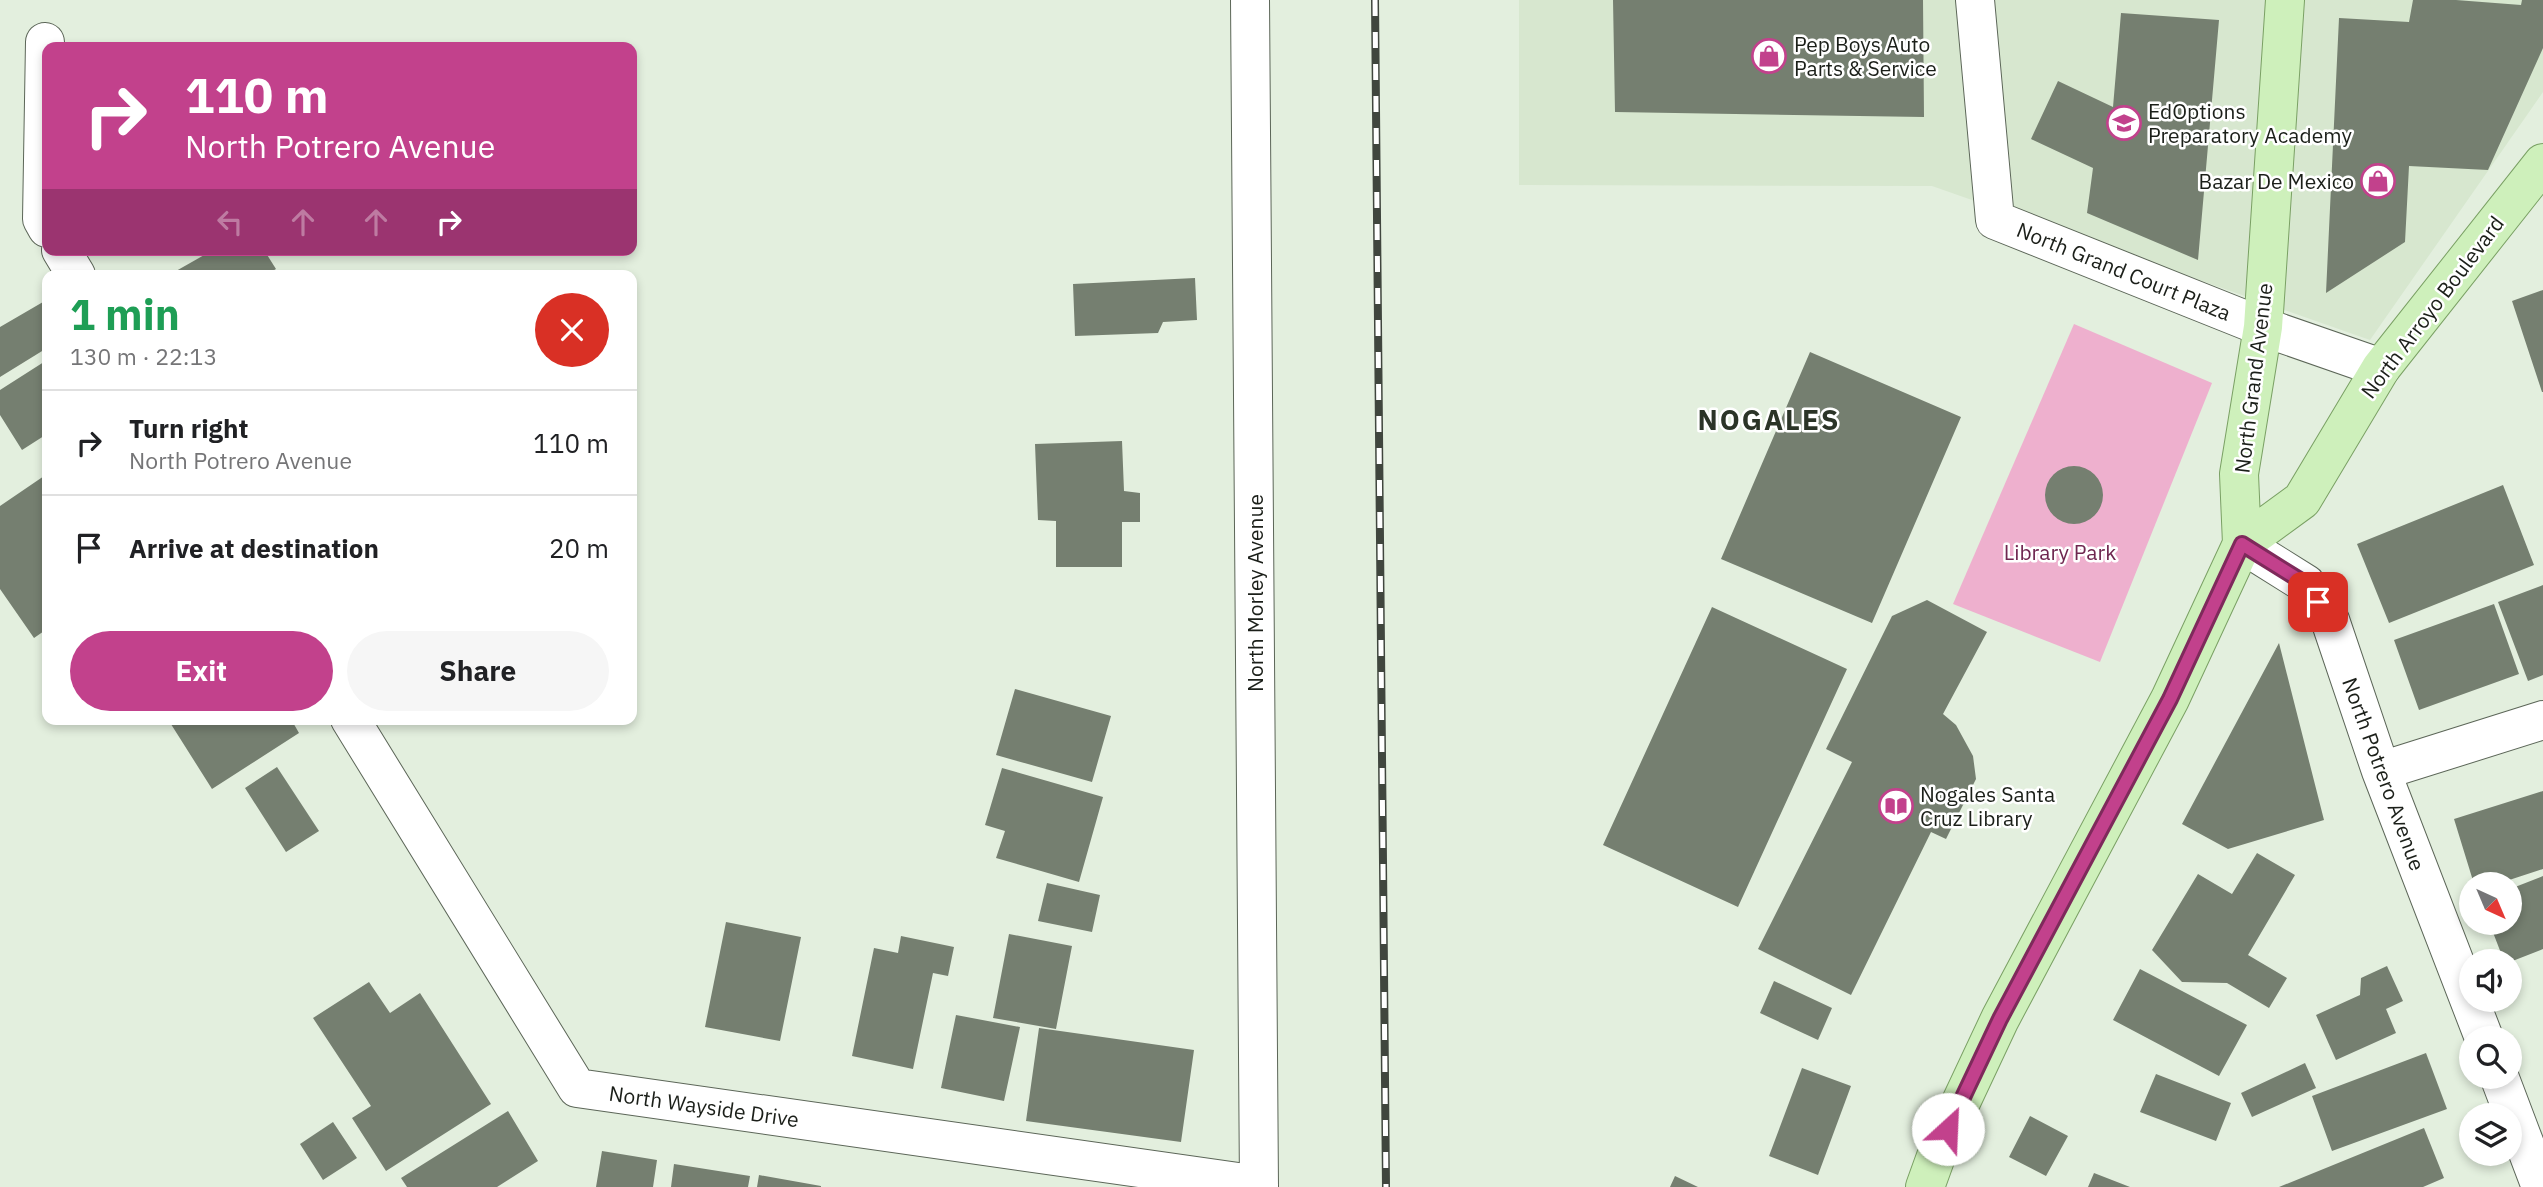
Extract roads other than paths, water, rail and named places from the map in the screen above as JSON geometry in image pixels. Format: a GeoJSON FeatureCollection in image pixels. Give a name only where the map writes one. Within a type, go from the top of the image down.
{"type":"FeatureCollection","features":[{"type":"Feature","properties":{"kind":"main road","name":"North Grand Avenue"},"geometry":{"type":"LineString","coordinates":[[1925,1187],[1938,1151],[2000,1019],[2170,699],[2242,544],[2239,474],[2263,327],[2285,0]]}},
{"type":"Feature","properties":{"kind":"main road","name":"North Arroyo Boulevard"},"geometry":{"type":"LineString","coordinates":[[2242,544],[2302,500],[2381,368],[2543,163]]}},
{"type":"Feature","properties":{"kind":"street","name":"North Morley Avenue"},"geometry":{"type":"LineString","coordinates":[[1250,0],[1259,1186]]}},
{"type":"Feature","properties":{"kind":"street","name":"North Grand Court Plaza"},"geometry":{"type":"LineString","coordinates":[[1975,0],[1995,220],[2263,327],[2381,368]]}},
{"type":"Feature","properties":{"kind":"street","name":"North Potrero Avenue"},"geometry":{"type":"LineString","coordinates":[[2242,544],[2306,584],[2330,620],[2381,771],[2479,1026]]}},
{"type":"Feature","properties":{"kind":"street"},"geometry":{"type":"LineString","coordinates":[[2381,771],[2543,720]]}},
{"type":"Feature","properties":{"kind":"street","name":"North Wayside Drive"},"geometry":{"type":"LineString","coordinates":[[354,725],[578,1088],[1259,1186]]}},
{"type":"Feature","properties":{"kind":"street"},"geometry":{"type":"LineString","coordinates":[[2503,1089],[2541,1187]]}},
{"type":"Feature","properties":{"kind":"railway"},"geometry":{"type":"LineString","coordinates":[[1375,0],[1386,1187]]}},
{"type":"Feature","properties":{"kind":"place","name":"Pep Boys Auto Parts & Service"},"geometry":{"type":"Point","coordinates":[1769,56]}},
{"type":"Feature","properties":{"kind":"place","name":"EdOptions Preparatory Academy"},"geometry":{"type":"Point","coordinates":[2124,123]}},
{"type":"Feature","properties":{"kind":"place","name":"Bazar De Mexico"},"geometry":{"type":"Point","coordinates":[2378,181]}},
{"type":"Feature","properties":{"kind":"place","name":"Nogales Santa Cruz Library"},"geometry":{"type":"Point","coordinates":[1896,806]}},
{"type":"Feature","properties":{"kind":"district","name":"NOGALES"},"geometry":{"type":"Point","coordinates":[1769,419]}},
{"type":"Feature","properties":{"kind":"park label","name":"Library Park"},"geometry":{"type":"Point","coordinates":[2060,552]}}]}
